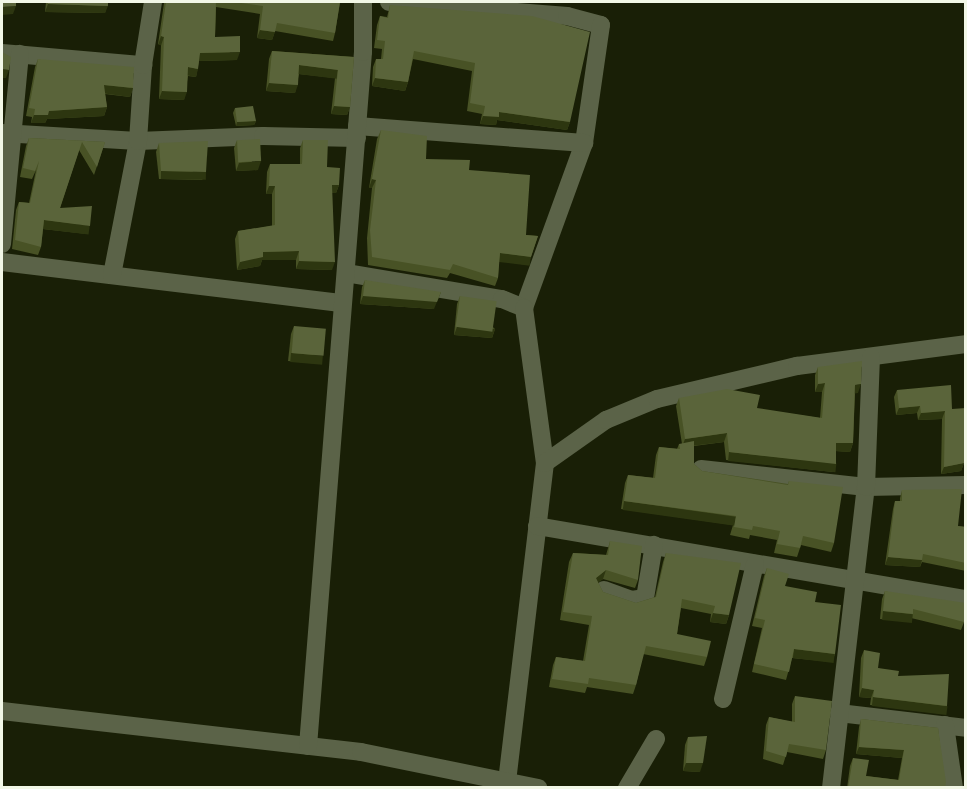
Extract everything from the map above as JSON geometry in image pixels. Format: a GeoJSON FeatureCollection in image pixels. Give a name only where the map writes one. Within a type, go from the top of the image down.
{"type":"FeatureCollection","features":[{"type":"Feature","properties":{"kind":"street"},"geometry":{"type":"LineString","coordinates":[[112,275],[138,141],[142,65],[153,2]]}},
{"type":"Feature","properties":{"kind":"street"},"geometry":{"type":"LineString","coordinates":[[308,746],[341,303],[346,273],[357,132],[363,2]]}},
{"type":"Feature","properties":{"kind":"street"},"geometry":{"type":"LineString","coordinates":[[389,2],[567,16],[601,25],[584,143],[524,308],[545,463],[507,783]]}},
{"type":"Feature","properties":{"kind":"street"},"geometry":{"type":"LineString","coordinates":[[2,53],[142,65]]}},
{"type":"Feature","properties":{"kind":"street"},"geometry":{"type":"LineString","coordinates":[[2,244],[7,133],[20,54]]}},
{"type":"Feature","properties":{"kind":"street"},"geometry":{"type":"LineString","coordinates":[[7,133],[138,141],[357,132],[584,143]]}},
{"type":"Feature","properties":{"kind":"street"},"geometry":{"type":"LineString","coordinates":[[2,262],[341,303]]}},
{"type":"Feature","properties":{"kind":"street"},"geometry":{"type":"LineString","coordinates":[[346,273],[502,299],[524,308]]}},
{"type":"Feature","properties":{"kind":"street"},"geometry":{"type":"LineString","coordinates":[[545,463],[606,420],[657,399],[796,366],[966,344]]}},
{"type":"Feature","properties":{"kind":"street"},"geometry":{"type":"LineString","coordinates":[[831,788],[853,582],[866,488],[871,357]]}},
{"type":"Feature","properties":{"kind":"street"},"geometry":{"type":"LineString","coordinates":[[701,469],[866,488],[966,485]]}},
{"type":"Feature","properties":{"kind":"street"},"geometry":{"type":"LineString","coordinates":[[537,526],[853,582],[966,599]]}},
{"type":"Feature","properties":{"kind":"street"},"geometry":{"type":"LineString","coordinates":[[604,590],[632,600],[645,598],[654,545]]}},
{"type":"Feature","properties":{"kind":"street"},"geometry":{"type":"LineString","coordinates":[[723,699],[755,564]]}},
{"type":"Feature","properties":{"kind":"street"},"geometry":{"type":"LineString","coordinates":[[2,711],[361,752],[538,788]]}},
{"type":"Feature","properties":{"kind":"street"},"geometry":{"type":"LineString","coordinates":[[839,713],[966,728]]}},
{"type":"Feature","properties":{"kind":"street"},"geometry":{"type":"LineString","coordinates":[[945,725],[954,788]]}},
{"type":"Feature","properties":{"kind":"street"},"geometry":{"type":"LineString","coordinates":[[627,788],[656,740]]}},
{"type":"Feature","properties":{"kind":"building"},"geometry":{"type":"Polygon","coordinates":[[[2,2],[16,2],[16,6],[2,7],[2,2]]]}},
{"type":"Feature","properties":{"kind":"building"},"geometry":{"type":"Polygon","coordinates":[[[48,2],[108,2],[108,6],[48,4],[48,2]]]}},
{"type":"Feature","properties":{"kind":"building"},"geometry":{"type":"Polygon","coordinates":[[[166,2],[216,2],[215,37],[240,36],[240,52],[200,53],[198,69],[188,67],[187,92],[162,91],[164,37],[161,36],[166,2]]]}},
{"type":"Feature","properties":{"kind":"building"},"geometry":{"type":"Polygon","coordinates":[[[234,2],[340,2],[335,33],[277,23],[275,32],[260,30],[263,6],[234,2]]]}},
{"type":"Feature","properties":{"kind":"building"},"geometry":{"type":"Polygon","coordinates":[[[390,5],[532,16],[590,32],[570,122],[499,112],[499,117],[483,116],[485,106],[470,103],[475,63],[414,51],[408,82],[375,78],[376,59],[383,59],[385,41],[377,40],[380,16],[388,18],[390,5]]]}},
{"type":"Feature","properties":{"kind":"building"},"geometry":{"type":"Polygon","coordinates":[[[272,51],[354,57],[350,107],[334,106],[338,70],[299,65],[298,85],[269,83],[272,51]]]}},
{"type":"Feature","properties":{"kind":"building"},"geometry":{"type":"Polygon","coordinates":[[[2,52],[11,57],[9,70],[2,69],[2,52]]]}},
{"type":"Feature","properties":{"kind":"building"},"geometry":{"type":"Polygon","coordinates":[[[38,59],[134,67],[133,88],[104,85],[107,107],[49,111],[48,115],[34,115],[35,109],[29,108],[38,59]]]}},
{"type":"Feature","properties":{"kind":"building"},"geometry":{"type":"Polygon","coordinates":[[[253,106],[256,121],[237,122],[235,108],[253,106]]]}},
{"type":"Feature","properties":{"kind":"building"},"geometry":{"type":"Polygon","coordinates":[[[381,130],[427,136],[426,159],[470,160],[469,170],[530,175],[526,235],[538,236],[531,257],[500,253],[498,278],[453,264],[450,270],[372,257],[370,230],[376,180],[372,179],[381,130]]]}},
{"type":"Feature","properties":{"kind":"building"},"geometry":{"type":"Polygon","coordinates":[[[29,138],[105,142],[97,167],[82,142],[60,208],[92,206],[90,226],[44,220],[41,247],[15,240],[19,202],[30,203],[39,161],[35,171],[23,168],[29,138]]]}},
{"type":"Feature","properties":{"kind":"building"},"geometry":{"type":"Polygon","coordinates":[[[260,139],[261,161],[238,162],[237,140],[260,139]]]}},
{"type":"Feature","properties":{"kind":"building"},"geometry":{"type":"Polygon","coordinates":[[[303,140],[328,140],[327,167],[340,168],[339,185],[332,185],[335,262],[299,261],[299,251],[263,252],[263,257],[240,262],[238,231],[275,225],[275,186],[269,186],[270,164],[302,164],[303,140]]]}},
{"type":"Feature","properties":{"kind":"building"},"geometry":{"type":"Polygon","coordinates":[[[208,141],[206,172],[161,171],[159,143],[208,141]]]}},
{"type":"Feature","properties":{"kind":"building"},"geometry":{"type":"Polygon","coordinates":[[[365,280],[441,292],[437,302],[363,296],[365,280]]]}},
{"type":"Feature","properties":{"kind":"building"},"geometry":{"type":"Polygon","coordinates":[[[460,296],[497,301],[492,332],[456,327],[460,296]]]}},
{"type":"Feature","properties":{"kind":"building"},"geometry":{"type":"Polygon","coordinates":[[[294,326],[326,329],[324,356],[292,353],[294,326]]]}},
{"type":"Feature","properties":{"kind":"building"},"geometry":{"type":"Polygon","coordinates":[[[862,361],[861,384],[855,385],[853,443],[836,443],[836,464],[729,452],[727,433],[685,439],[679,398],[727,389],[760,395],[757,408],[822,418],[825,383],[818,384],[818,367],[862,361]]]}},
{"type":"Feature","properties":{"kind":"building"},"geometry":{"type":"Polygon","coordinates":[[[951,385],[952,409],[966,408],[966,444],[964,463],[944,467],[945,411],[921,413],[920,406],[899,408],[897,390],[951,385]]]}},
{"type":"Feature","properties":{"kind":"building"},"geometry":{"type":"Polygon","coordinates":[[[694,441],[694,464],[702,471],[788,485],[789,481],[843,487],[834,543],[803,536],[800,548],[777,544],[780,531],[753,526],[752,530],[734,527],[736,516],[624,501],[628,475],[655,478],[659,447],[680,449],[679,444],[694,441]]]}},
{"type":"Feature","properties":{"kind":"building"},"geometry":{"type":"Polygon","coordinates":[[[962,489],[958,526],[966,527],[966,563],[923,554],[922,560],[888,557],[895,501],[902,501],[902,490],[962,489]]]}},
{"type":"Feature","properties":{"kind":"building"},"geometry":{"type":"Polygon","coordinates":[[[610,541],[642,546],[638,580],[606,570],[596,578],[603,592],[636,603],[656,597],[666,553],[741,563],[729,615],[713,613],[715,606],[682,599],[677,634],[711,641],[707,657],[646,646],[636,685],[589,678],[588,684],[552,679],[556,657],[585,661],[592,616],[563,612],[573,553],[608,555],[610,541]]]}},
{"type":"Feature","properties":{"kind":"building"},"geometry":{"type":"Polygon","coordinates":[[[767,568],[789,574],[785,586],[817,592],[815,602],[841,605],[835,654],[794,649],[789,672],[754,664],[765,620],[755,618],[767,568]]]}},
{"type":"Feature","properties":{"kind":"building"},"geometry":{"type":"Polygon","coordinates":[[[885,591],[966,603],[966,617],[964,622],[913,609],[913,614],[883,611],[885,591]]]}},
{"type":"Feature","properties":{"kind":"building"},"geometry":{"type":"Polygon","coordinates":[[[864,650],[880,653],[878,668],[899,671],[898,676],[949,674],[947,706],[873,697],[874,690],[862,688],[864,650]]]}},
{"type":"Feature","properties":{"kind":"building"},"geometry":{"type":"Polygon","coordinates":[[[795,696],[832,701],[826,750],[789,744],[786,757],[766,751],[769,717],[795,722],[795,696]]]}},
{"type":"Feature","properties":{"kind":"building"},"geometry":{"type":"Polygon","coordinates":[[[861,719],[938,728],[945,788],[848,788],[853,758],[869,760],[866,776],[899,780],[904,750],[859,747],[861,719]]]}},
{"type":"Feature","properties":{"kind":"building"},"geometry":{"type":"Polygon","coordinates":[[[707,736],[703,763],[686,763],[688,737],[707,736]]]}}]}
